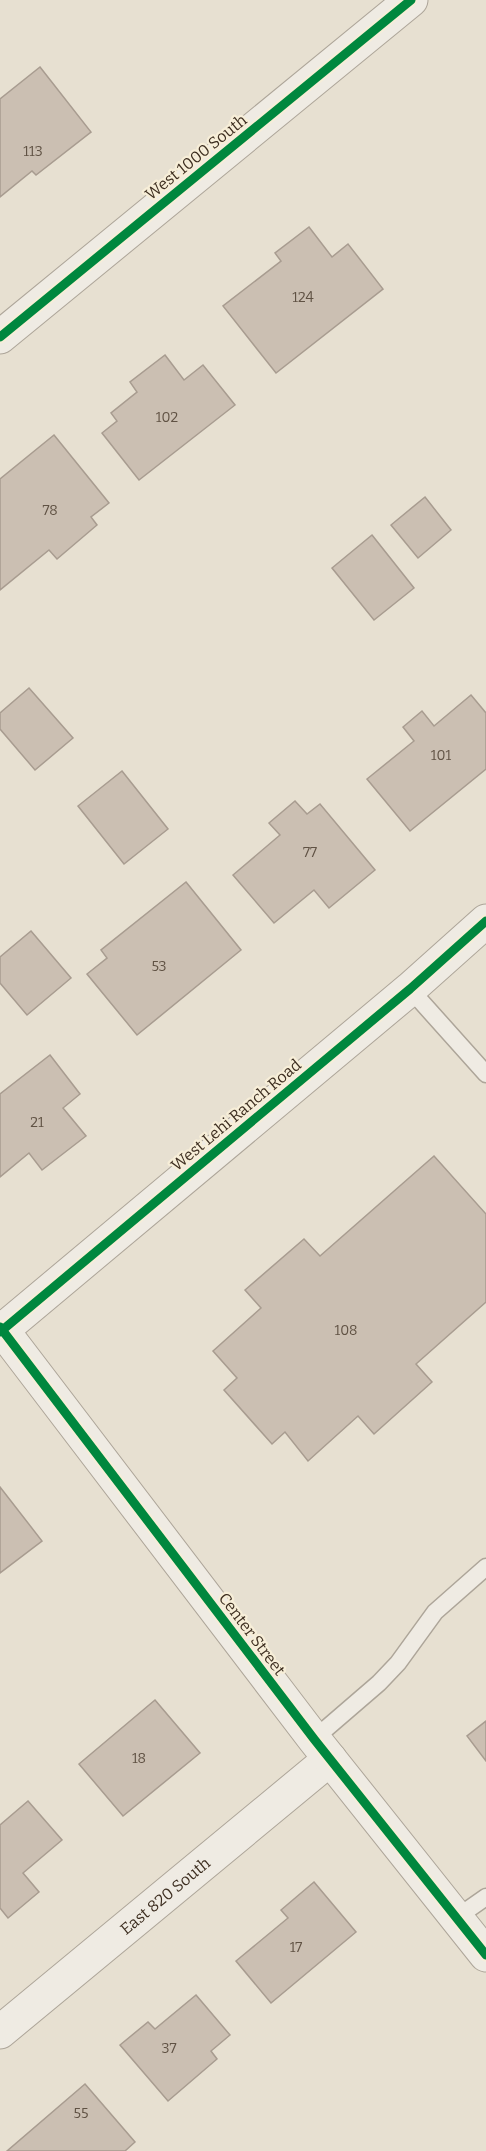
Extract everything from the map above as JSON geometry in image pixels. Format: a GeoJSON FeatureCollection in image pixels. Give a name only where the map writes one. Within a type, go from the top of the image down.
{"type":"FeatureCollection","features":[{"type":"Feature","properties":{"kind":"street","name":"West 1000 South"},"geometry":{"type":"LineString","coordinates":[[0,337],[411,0]]}},
{"type":"Feature","properties":{"kind":"street","name":"West Lehi Ranch Road"},"geometry":{"type":"LineString","coordinates":[[1,1330],[410,989],[486,921]]}},
{"type":"Feature","properties":{"kind":"street","name":"Center Street"},"geometry":{"type":"LineString","coordinates":[[1,1330],[322,1749],[486,1954]]}},
{"type":"Feature","properties":{"kind":"street","name":"East 820 South"},"geometry":{"type":"LineString","coordinates":[[0,2032],[322,1749]]}},
{"type":"Feature","properties":{"kind":"lane"},"geometry":{"type":"LineString","coordinates":[[410,989],[486,1074]]}},
{"type":"Feature","properties":{"kind":"lane"},"geometry":{"type":"LineString","coordinates":[[322,1749],[398,1663],[435,1612],[486,1567]]}},
{"type":"Feature","properties":{"kind":"lane"},"geometry":{"type":"LineString","coordinates":[[456,1918],[486,1897]]}},
{"type":"Feature","properties":{"kind":"building"},"geometry":{"type":"Polygon","coordinates":[[[40,67],[91,132],[36,175],[32,171],[0,197],[0,99],[40,67]]]}},
{"type":"Feature","properties":{"kind":"building"},"geometry":{"type":"Polygon","coordinates":[[[309,227],[332,257],[348,244],[383,289],[276,373],[223,306],[281,261],[275,253],[309,227]]]}},
{"type":"Feature","properties":{"kind":"building"},"geometry":{"type":"Polygon","coordinates":[[[165,355],[184,380],[203,365],[235,405],[139,480],[102,433],[117,421],[111,413],[137,392],[130,382],[165,355]]]}},
{"type":"Feature","properties":{"kind":"building"},"geometry":{"type":"Polygon","coordinates":[[[54,435],[109,503],[91,517],[97,525],[57,559],[49,550],[0,590],[0,479],[54,435]]]}},
{"type":"Feature","properties":{"kind":"building"},"geometry":{"type":"Polygon","coordinates":[[[425,497],[451,530],[418,558],[391,525],[425,497]]]}},
{"type":"Feature","properties":{"kind":"building"},"geometry":{"type":"Polygon","coordinates":[[[372,535],[414,588],[374,620],[332,568],[372,535]]]}},
{"type":"Feature","properties":{"kind":"building"},"geometry":{"type":"Polygon","coordinates":[[[29,688],[73,738],[35,770],[0,729],[0,713],[29,688]]]}},
{"type":"Feature","properties":{"kind":"building"},"geometry":{"type":"Polygon","coordinates":[[[471,695],[486,713],[486,769],[410,831],[367,779],[414,741],[403,727],[422,711],[434,726],[471,695]]]}},
{"type":"Feature","properties":{"kind":"building"},"geometry":{"type":"Polygon","coordinates":[[[122,771],[168,829],[124,864],[78,806],[122,771]]]}},
{"type":"Feature","properties":{"kind":"building"},"geometry":{"type":"Polygon","coordinates":[[[295,801],[307,814],[320,804],[375,870],[329,908],[314,890],[274,923],[233,875],[280,835],[269,823],[295,801]]]}},
{"type":"Feature","properties":{"kind":"building"},"geometry":{"type":"Polygon","coordinates":[[[186,882],[241,950],[137,1035],[87,974],[107,958],[101,950],[186,882]]]}},
{"type":"Feature","properties":{"kind":"building"},"geometry":{"type":"Polygon","coordinates":[[[31,931],[71,978],[27,1015],[0,983],[0,957],[31,931]]]}},
{"type":"Feature","properties":{"kind":"building"},"geometry":{"type":"Polygon","coordinates":[[[50,1055],[80,1094],[63,1108],[86,1136],[42,1170],[29,1153],[0,1177],[0,1094],[50,1055]]]}},
{"type":"Feature","properties":{"kind":"building"},"geometry":{"type":"Polygon","coordinates":[[[434,1156],[486,1214],[486,1302],[416,1364],[432,1382],[374,1434],[358,1416],[308,1461],[285,1432],[272,1444],[224,1390],[237,1378],[213,1351],[261,1308],[245,1290],[304,1239],[320,1256],[434,1156]]]}},
{"type":"Feature","properties":{"kind":"building"},"geometry":{"type":"Polygon","coordinates":[[[0,1487],[42,1541],[0,1573],[0,1487]]]}},
{"type":"Feature","properties":{"kind":"building"},"geometry":{"type":"Polygon","coordinates":[[[155,1700],[200,1753],[123,1816],[79,1764],[155,1700]]]}},
{"type":"Feature","properties":{"kind":"building"},"geometry":{"type":"Polygon","coordinates":[[[486,1721],[486,1761],[467,1736],[486,1721]]]}},
{"type":"Feature","properties":{"kind":"building"},"geometry":{"type":"Polygon","coordinates":[[[28,1801],[62,1840],[23,1873],[39,1892],[8,1918],[0,1908],[0,1825],[28,1801]]]}},
{"type":"Feature","properties":{"kind":"building"},"geometry":{"type":"Polygon","coordinates":[[[314,1882],[356,1932],[271,2003],[236,1961],[288,1918],[281,1910],[314,1882]]]}},
{"type":"Feature","properties":{"kind":"building"},"geometry":{"type":"Polygon","coordinates":[[[196,1995],[230,2035],[211,2051],[217,2059],[168,2101],[120,2045],[148,2022],[155,2029],[196,1995]]]}},
{"type":"Feature","properties":{"kind":"building"},"geometry":{"type":"Polygon","coordinates":[[[85,2084],[135,2142],[125,2151],[7,2151],[85,2084]]]}},
{"type":"Feature","properties":{"kind":"cycle path"},"geometry":{"type":"LineString","coordinates":[[0,337],[411,0]]}},
{"type":"Feature","properties":{"kind":"cycle path"},"geometry":{"type":"LineString","coordinates":[[0,1332],[410,989],[486,921]]}},
{"type":"Feature","properties":{"kind":"cycle path"},"geometry":{"type":"LineString","coordinates":[[0,1327],[314,1739],[486,1955]]}}]}
